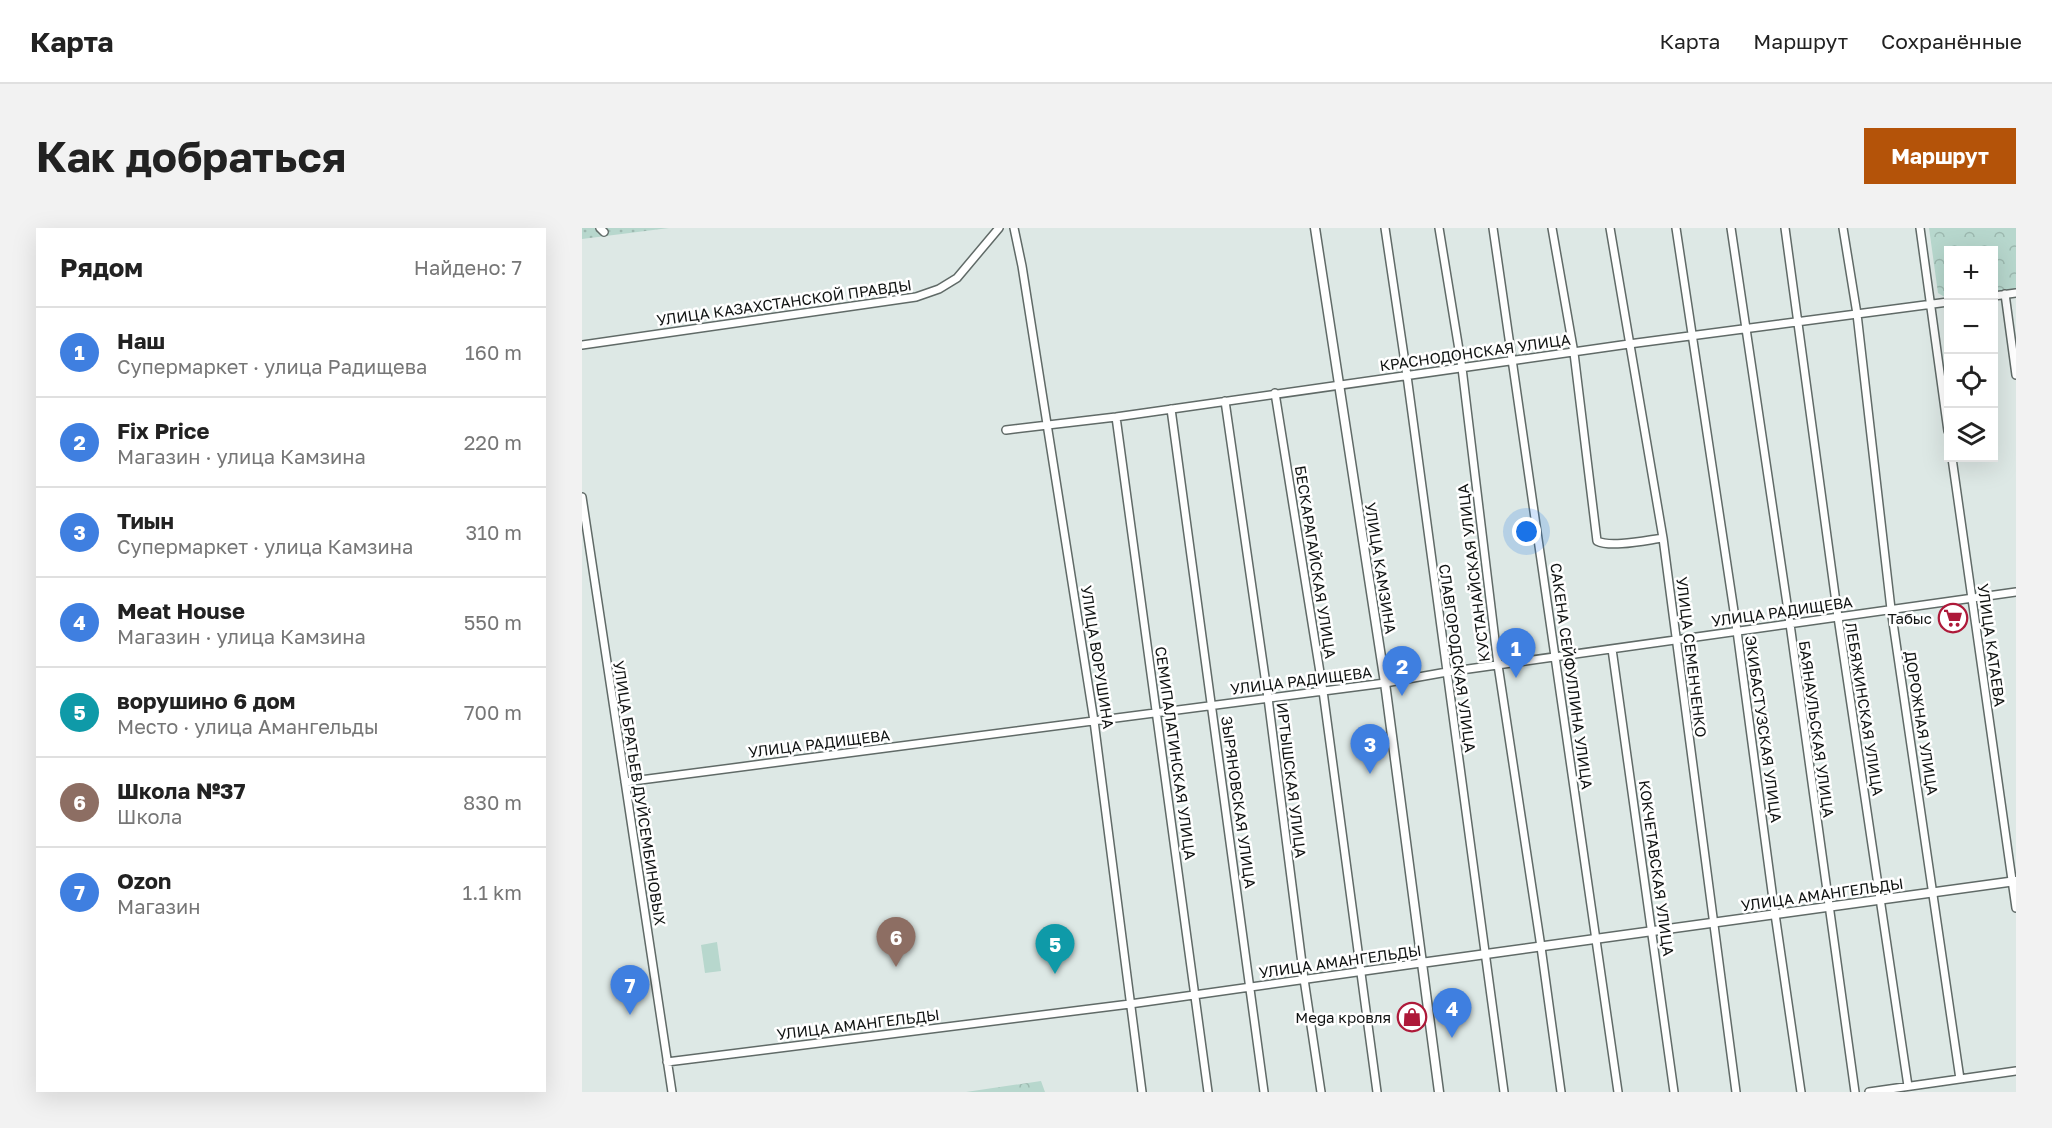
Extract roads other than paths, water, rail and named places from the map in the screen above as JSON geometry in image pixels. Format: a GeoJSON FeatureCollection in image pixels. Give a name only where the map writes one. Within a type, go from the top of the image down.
{"type":"FeatureCollection","features":[{"type":"Feature","properties":{"kind":"main road","name":"УЛИЦА КАМЗИНА"},"geometry":{"type":"LineString","coordinates":[[1315,228],[1385,683],[1439,1092]]}},
{"type":"Feature","properties":{"kind":"main road","name":"УЛИЦА АМАНГЕЛЬДЫ"},"geometry":{"type":"LineString","coordinates":[[1421,963],[2014,881]]}},
{"type":"Feature","properties":{"kind":"street","name":"УЛИЦА КАЗАХСТАНСКОЙ ПРАВДЫ"},"geometry":{"type":"LineString","coordinates":[[582,345],[916,297],[939,289],[957,278],[999,228]]}},
{"type":"Feature","properties":{"kind":"street","name":"УЛИЦА ВОРУШИНА"},"geometry":{"type":"LineString","coordinates":[[1014,228],[1022,266],[1094,721],[1142,1092]]}},
{"type":"Feature","properties":{"kind":"street","name":"СЛАВГОРОДСКАЯ УЛИЦА"},"geometry":{"type":"LineString","coordinates":[[1385,228],[1504,1092]]}},
{"type":"Feature","properties":{"kind":"street","name":"КУСТАНАЙСКАЯ УЛИЦА"},"geometry":{"type":"LineString","coordinates":[[1439,228],[1462,368],[1498,665],[1561,1092]]}},
{"type":"Feature","properties":{"kind":"street","name":"САКЕНА СЕЙФУЛЛИНА УЛИЦА"},"geometry":{"type":"LineString","coordinates":[[1493,228],[1618,1092]]}},
{"type":"Feature","properties":{"kind":"street"},"geometry":{"type":"LineString","coordinates":[[1552,228],[1574,353],[1597,542],[1600,544],[1663,538]]}},
{"type":"Feature","properties":{"kind":"street","name":"УЛИЦА СЕМЕНЧЕНКО"},"geometry":{"type":"LineString","coordinates":[[1610,228],[1663,538],[1736,1092]]}},
{"type":"Feature","properties":{"kind":"street","name":"ЭКИБАСТУЗСКАЯ УЛИЦА"},"geometry":{"type":"LineString","coordinates":[[1676,228],[1737,631],[1801,1092]]}},
{"type":"Feature","properties":{"kind":"street","name":"БАЯНАУЛЬСКАЯ УЛИЦА"},"geometry":{"type":"LineString","coordinates":[[1731,228],[1790,624],[1855,1092]]}},
{"type":"Feature","properties":{"kind":"street","name":"ЛЕБЯЖИНСКАЯ УЛИЦА"},"geometry":{"type":"LineString","coordinates":[[1785,228],[1838,617],[1908,1086]]}},
{"type":"Feature","properties":{"kind":"street","name":"ДОРОЖНАЯ УЛИЦА"},"geometry":{"type":"LineString","coordinates":[[1843,228],[1857,314],[1891,609],[1960,1079]]}},
{"type":"Feature","properties":{"kind":"street"},"geometry":{"type":"LineString","coordinates":[[1920,228],[1945,408]]}},
{"type":"Feature","properties":{"kind":"street"},"geometry":{"type":"LineString","coordinates":[[1998,295],[2016,293]]}},
{"type":"Feature","properties":{"kind":"street"},"geometry":{"type":"LineString","coordinates":[[2005,294],[2016,375]]}},
{"type":"Feature","properties":{"kind":"street","name":"КРАСНОДОНСКАЯ УЛИЦА"},"geometry":{"type":"LineString","coordinates":[[1006,430],[1116,417],[1629,344],[1944,302]]}},
{"type":"Feature","properties":{"kind":"street","name":"БЕСКАРАГАЙСКАЯ УЛИЦА"},"geometry":{"type":"LineString","coordinates":[[1275,393],[1323,691],[1377,1092]]}},
{"type":"Feature","properties":{"kind":"street","name":"ИРТЫШСКАЯ УЛИЦА"},"geometry":{"type":"LineString","coordinates":[[1225,401],[1268,698],[1304,979],[1322,1092]]}},
{"type":"Feature","properties":{"kind":"street","name":"ЗЫРЯНОВСКАЯ УЛИЦА"},"geometry":{"type":"LineString","coordinates":[[1172,409],[1264,1092]]}},
{"type":"Feature","properties":{"kind":"street","name":"СЕМИПАЛАТИНСКАЯ УЛИЦА"},"geometry":{"type":"LineString","coordinates":[[1116,417],[1208,1092]]}},
{"type":"Feature","properties":{"kind":"street","name":"УЛИЦА КАТАЕВА"},"geometry":{"type":"LineString","coordinates":[[1953,462],[2014,881],[2016,908]]}},
{"type":"Feature","properties":{"kind":"street","name":"УЛИЦА БРАТЬЕВ ДУЙСЕМБИНОВЫХ"},"geometry":{"type":"LineString","coordinates":[[582,497],[672,1092]]}},
{"type":"Feature","properties":{"kind":"street","name":"УЛИЦА РАДИЩЕВА"},"geometry":{"type":"LineString","coordinates":[[625,782],[1385,683],[1556,656],[2016,592]]}},
{"type":"Feature","properties":{"kind":"street","name":"КОКЧЕТАВСКАЯ УЛИЦА"},"geometry":{"type":"LineString","coordinates":[[1612,649],[1674,1092]]}},
{"type":"Feature","properties":{"kind":"street","name":"УЛИЦА АМАНГЕЛЬДЫ"},"geometry":{"type":"LineString","coordinates":[[667,1062],[1130,1004],[1421,963]]}},
{"type":"Feature","properties":{"kind":"street"},"geometry":{"type":"LineString","coordinates":[[1869,1092],[2016,1071]]}},
{"type":"Feature","properties":{"kind":"place","name":"Табыс"},"geometry":{"type":"Point","coordinates":[1953,618]}},
{"type":"Feature","properties":{"kind":"place","name":"Наш"},"geometry":{"type":"Point","coordinates":[1516,678]}},
{"type":"Feature","properties":{"kind":"place","name":"Fix Price"},"geometry":{"type":"Point","coordinates":[1402,696]}},
{"type":"Feature","properties":{"kind":"place","name":"Тиын"},"geometry":{"type":"Point","coordinates":[1370,774]}},
{"type":"Feature","properties":{"kind":"place","name":"Школа №37"},"geometry":{"type":"Point","coordinates":[896,967]}},
{"type":"Feature","properties":{"kind":"place","name":"ворушино 6 дом"},"geometry":{"type":"Point","coordinates":[1055,974]}},
{"type":"Feature","properties":{"kind":"place","name":"Ozon"},"geometry":{"type":"Point","coordinates":[630,1015]}},
{"type":"Feature","properties":{"kind":"place","name":"Mega кровля"},"geometry":{"type":"Point","coordinates":[1412,1017]}},
{"type":"Feature","properties":{"kind":"place","name":"Meat House"},"geometry":{"type":"Point","coordinates":[1452,1038]}}]}
